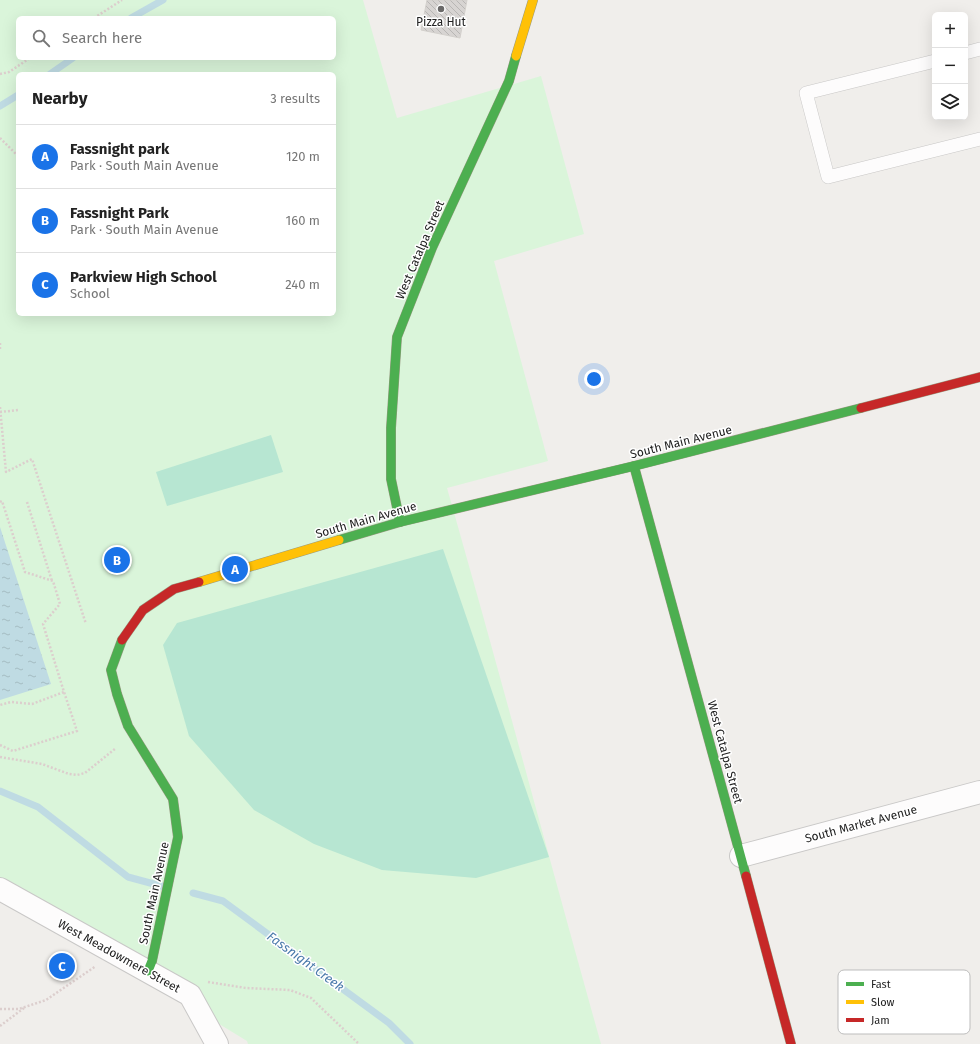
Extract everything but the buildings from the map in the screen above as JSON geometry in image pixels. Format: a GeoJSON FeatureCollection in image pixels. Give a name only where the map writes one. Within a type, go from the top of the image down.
{"type":"FeatureCollection","features":[{"type":"Feature","properties":{"kind":"street","name":"West Catalpa Street"},"geometry":{"type":"LineString","coordinates":[[400,522],[391,479],[391,428],[397,337],[432,248],[509,81],[533,0]]}},
{"type":"Feature","properties":{"kind":"street","name":"South Main Avenue"},"geometry":{"type":"LineString","coordinates":[[148,972],[152,961],[178,837],[173,799],[128,726],[116,694],[111,670],[120,644],[143,610],[174,588],[400,522],[634,466],[980,377]]}},
{"type":"Feature","properties":{"kind":"street","name":"West Catalpa Street"},"geometry":{"type":"LineString","coordinates":[[634,466],[791,1044]]}},
{"type":"Feature","properties":{"kind":"street","name":"South Market Avenue"},"geometry":{"type":"LineString","coordinates":[[741,856],[980,792]]}},
{"type":"Feature","properties":{"kind":"street","name":"West Meadowmere Street"},"geometry":{"type":"LineString","coordinates":[[0,889],[190,995],[216,1044]]}},
{"type":"Feature","properties":{"kind":"lane"},"geometry":{"type":"LineString","coordinates":[[968,52],[980,49]]}},
{"type":"Feature","properties":{"kind":"lane"},"geometry":{"type":"LineString","coordinates":[[932,62],[806,94],[828,177],[980,139]]}},
{"type":"Feature","properties":{"kind":"path"},"geometry":{"type":"LineString","coordinates":[[97,16],[122,0]]}},
{"type":"Feature","properties":{"kind":"path"},"geometry":{"type":"LineString","coordinates":[[0,74],[9,72],[27,60]]}},
{"type":"Feature","properties":{"kind":"path"},"geometry":{"type":"LineString","coordinates":[[0,138],[16,154]]}},
{"type":"Feature","properties":{"kind":"path"},"geometry":{"type":"LineString","coordinates":[[0,343],[0,350]]}},
{"type":"Feature","properties":{"kind":"path"},"geometry":{"type":"LineString","coordinates":[[0,407],[6,472],[32,459],[86,624]]}},
{"type":"Feature","properties":{"kind":"path"},"geometry":{"type":"LineString","coordinates":[[0,412],[19,410]]}},
{"type":"Feature","properties":{"kind":"path"},"geometry":{"type":"LineString","coordinates":[[0,502],[2,501],[25,572],[53,581]]}},
{"type":"Feature","properties":{"kind":"path"},"geometry":{"type":"LineString","coordinates":[[0,745],[13,751],[77,731],[43,624],[60,604],[27,502]]}},
{"type":"Feature","properties":{"kind":"path"},"geometry":{"type":"LineString","coordinates":[[0,705],[11,702],[32,704],[64,692]]}},
{"type":"Feature","properties":{"kind":"path"},"geometry":{"type":"LineString","coordinates":[[0,757],[42,764],[69,774],[77,775],[85,773],[134,735]]}},
{"type":"Feature","properties":{"kind":"path"},"geometry":{"type":"LineString","coordinates":[[0,1009],[19,1009],[46,1000],[96,966]]}},
{"type":"Feature","properties":{"kind":"path"},"geometry":{"type":"LineString","coordinates":[[207,982],[246,988],[290,990],[311,998],[359,1044]]}},
{"type":"Feature","properties":{"kind":"path"},"geometry":{"type":"LineString","coordinates":[[0,1026],[26,1006]]}},
{"type":"Feature","properties":{"kind":"green space"},"geometry":{"type":"Polygon","coordinates":[[[0,0],[363,0],[397,118],[541,76],[584,234],[494,261],[548,461],[447,488],[601,1044],[248,1044],[247,1041],[0,890],[0,0]]]}},
{"type":"Feature","properties":{"kind":"green space"},"geometry":{"type":"Polygon","coordinates":[[[271,435],[283,472],[167,506],[156,472],[271,435]]]}},
{"type":"Feature","properties":{"kind":"green space"},"geometry":{"type":"Polygon","coordinates":[[[443,549],[549,857],[476,878],[382,870],[314,844],[254,810],[189,736],[163,645],[177,623],[443,549]]]}},
{"type":"Feature","properties":{"kind":"water"},"geometry":{"type":"Polygon","coordinates":[[[0,527],[51,684],[0,700],[0,527]]]}},
{"type":"Feature","properties":{"kind":"waterway","name":"Fassnight Creek"},"geometry":{"type":"LineString","coordinates":[[135,16],[163,0]]}},
{"type":"Feature","properties":{"kind":"waterway","name":"Fassnight Creek"},"geometry":{"type":"LineString","coordinates":[[53,72],[70,60]]}},
{"type":"Feature","properties":{"kind":"waterway","name":"Fassnight Creek"},"geometry":{"type":"LineString","coordinates":[[0,106],[16,96]]}},
{"type":"Feature","properties":{"kind":"waterway","name":"Fassnight Creek"},"geometry":{"type":"LineString","coordinates":[[0,791],[38,807],[128,877],[165,887]]}},
{"type":"Feature","properties":{"kind":"waterway","name":"Fassnight Creek"},"geometry":{"type":"LineString","coordinates":[[193,893],[223,901],[389,1023],[410,1044]]}},
{"type":"Feature","properties":{"kind":"traffic: fast"},"geometry":{"type":"LineString","coordinates":[[400,522],[391,479],[391,428],[397,337],[432,248],[509,81],[516,56]]}},
{"type":"Feature","properties":{"kind":"traffic: fast"},"geometry":{"type":"LineString","coordinates":[[339,540],[400,522],[634,466],[861,408]]}},
{"type":"Feature","properties":{"kind":"traffic: fast"},"geometry":{"type":"LineString","coordinates":[[634,466],[746,876]]}},
{"type":"Feature","properties":{"kind":"traffic: fast"},"geometry":{"type":"LineString","coordinates":[[122,640],[111,670],[117,694],[128,726],[173,799],[178,837],[152,961],[148,971]]}},
{"type":"Feature","properties":{"kind":"traffic: slow"},"geometry":{"type":"LineString","coordinates":[[516,56],[533,0]]}},
{"type":"Feature","properties":{"kind":"traffic: slow"},"geometry":{"type":"LineString","coordinates":[[199,582],[339,540]]}},
{"type":"Feature","properties":{"kind":"traffic: jam"},"geometry":{"type":"LineString","coordinates":[[861,408],[980,377]]}},
{"type":"Feature","properties":{"kind":"traffic: jam"},"geometry":{"type":"LineString","coordinates":[[122,640],[143,610],[174,589],[199,582]]}},
{"type":"Feature","properties":{"kind":"traffic: jam"},"geometry":{"type":"LineString","coordinates":[[746,876],[791,1044]]}},
{"type":"Feature","properties":{"kind":"place","name":"Pizza Hut"},"geometry":{"type":"Point","coordinates":[441,9]}},
{"type":"Feature","properties":{"kind":"place","name":"Fassnight Park"},"geometry":{"type":"Point","coordinates":[117,560]}},
{"type":"Feature","properties":{"kind":"place","name":"Fassnight park"},"geometry":{"type":"Point","coordinates":[235,569]}},
{"type":"Feature","properties":{"kind":"place","name":"Parkview High School"},"geometry":{"type":"Point","coordinates":[62,966]}}]}
